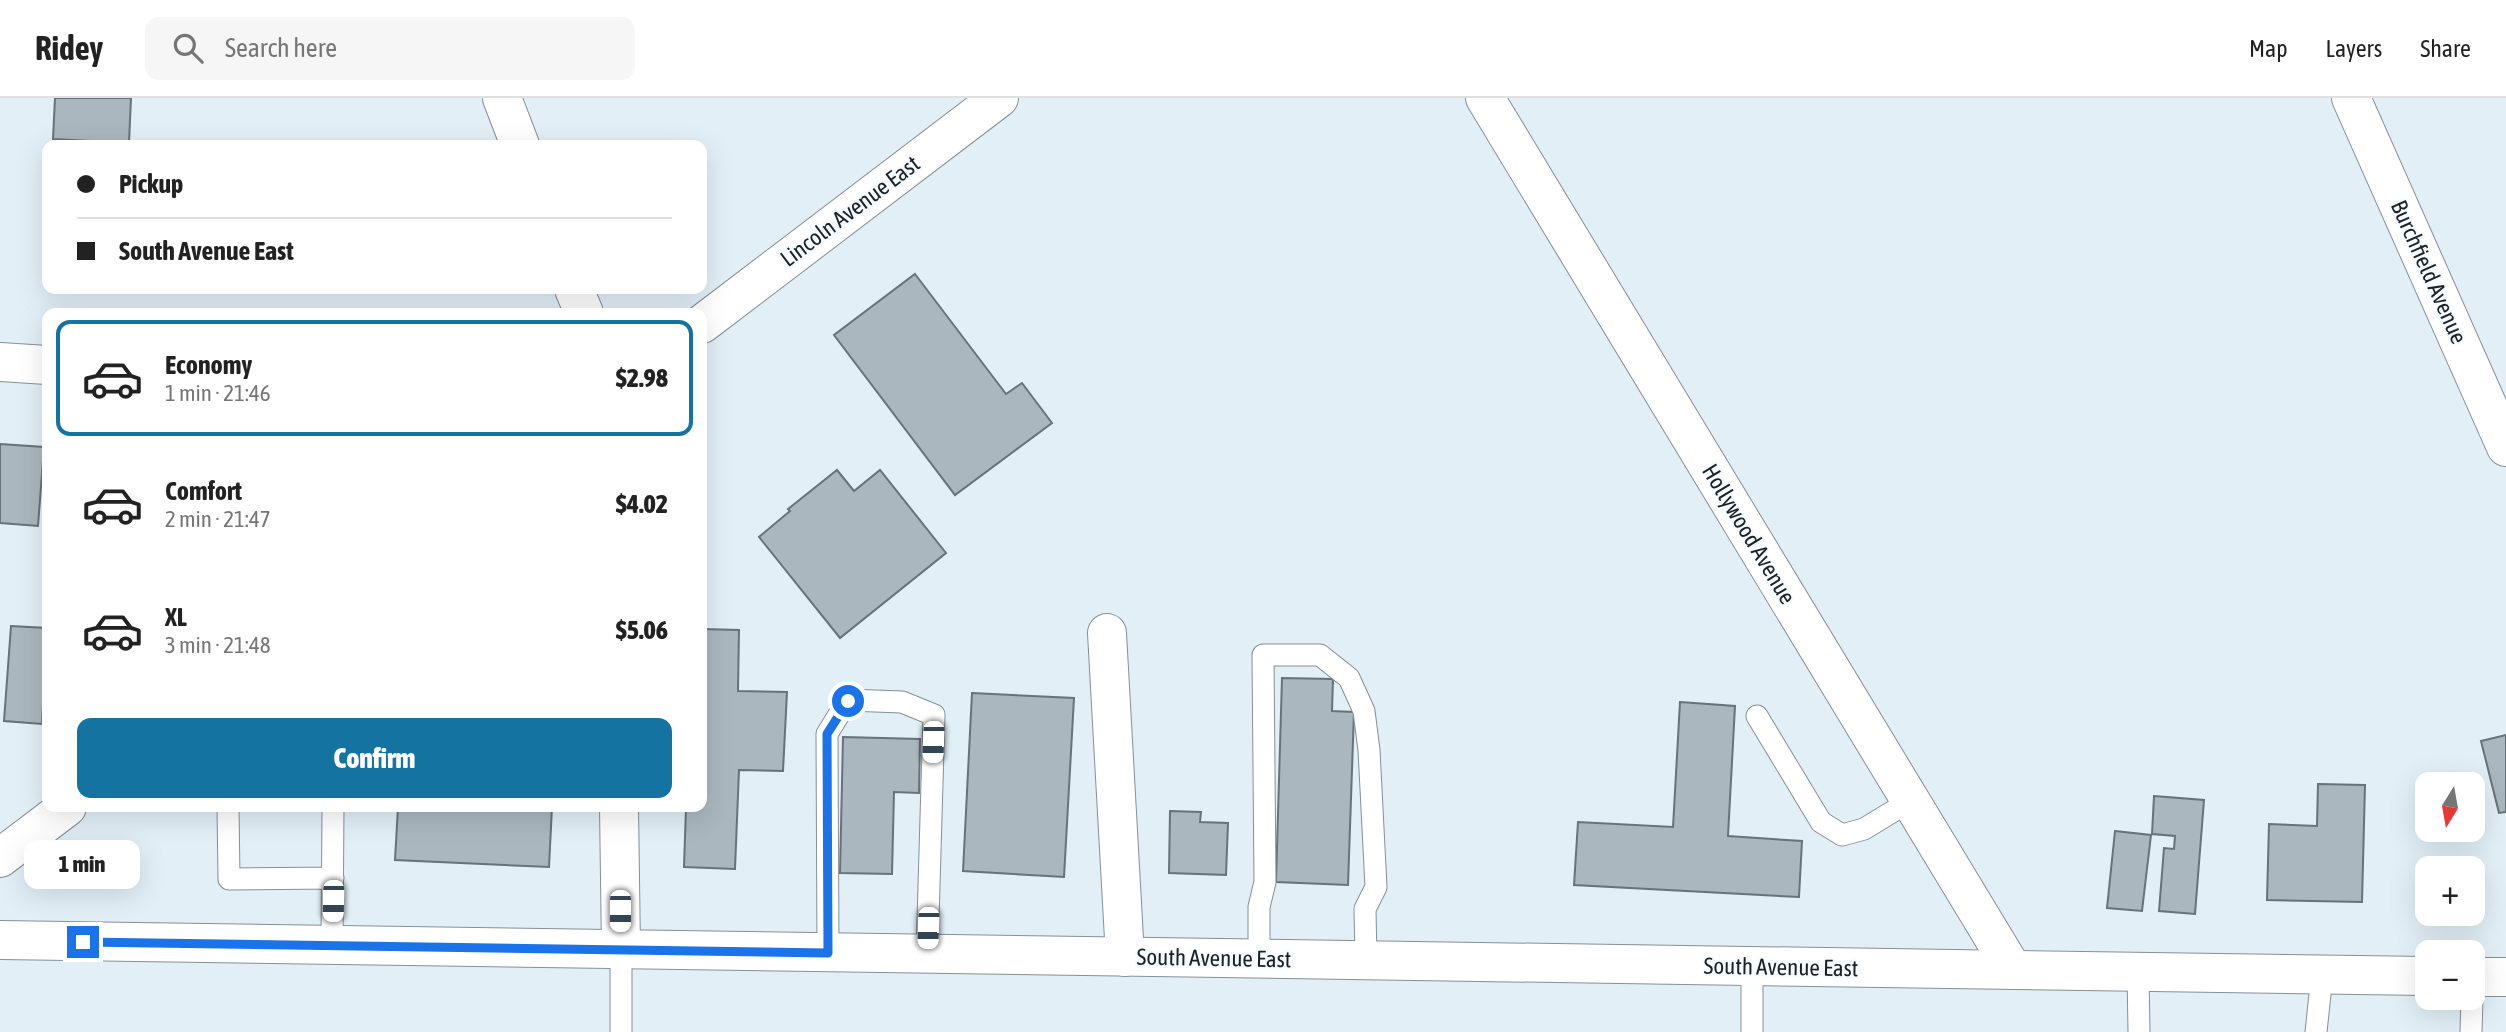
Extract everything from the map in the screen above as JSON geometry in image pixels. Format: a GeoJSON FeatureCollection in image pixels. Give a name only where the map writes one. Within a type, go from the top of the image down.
{"type":"FeatureCollection","features":[{"type":"Feature","properties":{"kind":"main road"},"geometry":{"type":"LineString","coordinates":[[502,98],[518,140]]}},
{"type":"Feature","properties":{"kind":"main road","name":"Lincoln Avenue East"},"geometry":{"type":"LineString","coordinates":[[707,320],[999,98]]}},
{"type":"Feature","properties":{"kind":"main road","name":"Hollywood Avenue"},"geometry":{"type":"LineString","coordinates":[[1485,98],[2012,970]]}},
{"type":"Feature","properties":{"kind":"main road","name":"Burchfield Avenue"},"geometry":{"type":"LineString","coordinates":[[2351,98],[2506,447]]}},
{"type":"Feature","properties":{"kind":"main road"},"geometry":{"type":"LineString","coordinates":[[0,362],[42,365]]}},
{"type":"Feature","properties":{"kind":"main road"},"geometry":{"type":"LineString","coordinates":[[1107,633],[1125,957]]}},
{"type":"Feature","properties":{"kind":"main road"},"geometry":{"type":"LineString","coordinates":[[0,858],[60,812]]}},
{"type":"Feature","properties":{"kind":"main road"},"geometry":{"type":"LineString","coordinates":[[619,812],[621,950]]}},
{"type":"Feature","properties":{"kind":"main road","name":"South Avenue East"},"geometry":{"type":"LineString","coordinates":[[0,940],[2415,976]]}},
{"type":"Feature","properties":{"kind":"main road"},"geometry":{"type":"LineString","coordinates":[[2485,977],[2506,977]]}},
{"type":"Feature","properties":{"kind":"lane"},"geometry":{"type":"LineString","coordinates":[[1259,959],[1259,907],[1265,882],[1263,654],[1320,654],[1349,678],[1364,711],[1369,751],[1376,887],[1365,909],[1366,961]]}},
{"type":"Feature","properties":{"kind":"lane"},"geometry":{"type":"LineString","coordinates":[[828,953],[827,734],[848,701],[902,702],[934,715],[927,954]]}},
{"type":"Feature","properties":{"kind":"lane"},"geometry":{"type":"LineString","coordinates":[[1757,716],[1821,822],[1842,835],[1864,829],[1910,801]]}},
{"type":"Feature","properties":{"kind":"lane"},"geometry":{"type":"LineString","coordinates":[[228,812],[229,879],[333,878]]}},
{"type":"Feature","properties":{"kind":"lane"},"geometry":{"type":"LineString","coordinates":[[332,945],[333,812]]}},
{"type":"Feature","properties":{"kind":"lane"},"geometry":{"type":"LineString","coordinates":[[621,950],[621,1032]]}},
{"type":"Feature","properties":{"kind":"lane"},"geometry":{"type":"LineString","coordinates":[[1752,967],[1752,1032]]}},
{"type":"Feature","properties":{"kind":"lane"},"geometry":{"type":"LineString","coordinates":[[2138,972],[2138,1032]]}},
{"type":"Feature","properties":{"kind":"lane"},"geometry":{"type":"LineString","coordinates":[[2316,1032],[2322,975]]}},
{"type":"Feature","properties":{"kind":"lane"},"geometry":{"type":"LineString","coordinates":[[2471,1032],[2472,1010]]}},
{"type":"Feature","properties":{"kind":"building"},"geometry":{"type":"Polygon","coordinates":[[[55,98],[131,98],[129,140],[53,139],[55,98]]]}},
{"type":"Feature","properties":{"kind":"building"},"geometry":{"type":"Polygon","coordinates":[[[915,274],[1006,394],[1022,383],[1052,423],[955,495],[834,335],[915,274]]]}},
{"type":"Feature","properties":{"kind":"building"},"geometry":{"type":"Polygon","coordinates":[[[0,444],[42,447],[38,526],[0,523],[0,444]]]}},
{"type":"Feature","properties":{"kind":"building"},"geometry":{"type":"Polygon","coordinates":[[[837,470],[854,491],[880,470],[946,553],[840,638],[759,537],[790,511],[788,509],[837,470]]]}},
{"type":"Feature","properties":{"kind":"building"},"geometry":{"type":"Polygon","coordinates":[[[11,626],[42,628],[42,724],[4,721],[11,626]]]}},
{"type":"Feature","properties":{"kind":"building"},"geometry":{"type":"Polygon","coordinates":[[[707,629],[739,630],[738,691],[787,692],[783,771],[739,770],[735,869],[684,867],[686,812],[707,812],[707,629]]]}},
{"type":"Feature","properties":{"kind":"building"},"geometry":{"type":"Polygon","coordinates":[[[1282,678],[1333,679],[1332,711],[1354,712],[1348,885],[1276,882],[1282,678]]]}},
{"type":"Feature","properties":{"kind":"building"},"geometry":{"type":"Polygon","coordinates":[[[972,693],[1074,698],[1064,877],[963,871],[972,693]]]}},
{"type":"Feature","properties":{"kind":"building"},"geometry":{"type":"Polygon","coordinates":[[[1680,702],[1735,706],[1728,836],[1802,841],[1799,897],[1574,885],[1578,822],[1673,827],[1680,702]]]}},
{"type":"Feature","properties":{"kind":"building"},"geometry":{"type":"Polygon","coordinates":[[[2506,735],[2506,812],[2499,813],[2481,741],[2506,735]]]}},
{"type":"Feature","properties":{"kind":"building"},"geometry":{"type":"Polygon","coordinates":[[[843,737],[920,739],[919,793],[894,792],[892,874],[840,873],[843,737]]]}},
{"type":"Feature","properties":{"kind":"building"},"geometry":{"type":"Polygon","coordinates":[[[2318,784],[2365,785],[2362,902],[2267,900],[2269,824],[2317,826],[2318,784]]]}},
{"type":"Feature","properties":{"kind":"building"},"geometry":{"type":"Polygon","coordinates":[[[2154,796],[2204,800],[2195,914],[2159,911],[2164,848],[2174,849],[2175,836],[2152,834],[2154,796]]]}},
{"type":"Feature","properties":{"kind":"building"},"geometry":{"type":"Polygon","coordinates":[[[1170,811],[1201,812],[1200,822],[1228,823],[1226,875],[1169,873],[1170,811]]]}},
{"type":"Feature","properties":{"kind":"building"},"geometry":{"type":"Polygon","coordinates":[[[398,812],[552,812],[549,867],[395,860],[398,812]]]}},
{"type":"Feature","properties":{"kind":"building"},"geometry":{"type":"Polygon","coordinates":[[[2115,831],[2151,835],[2142,911],[2107,908],[2115,831]]]}},
{"type":"Feature","properties":{"kind":"route"},"geometry":{"type":"LineString","coordinates":[[83,942],[828,953],[827,734],[848,701]]}}]}
